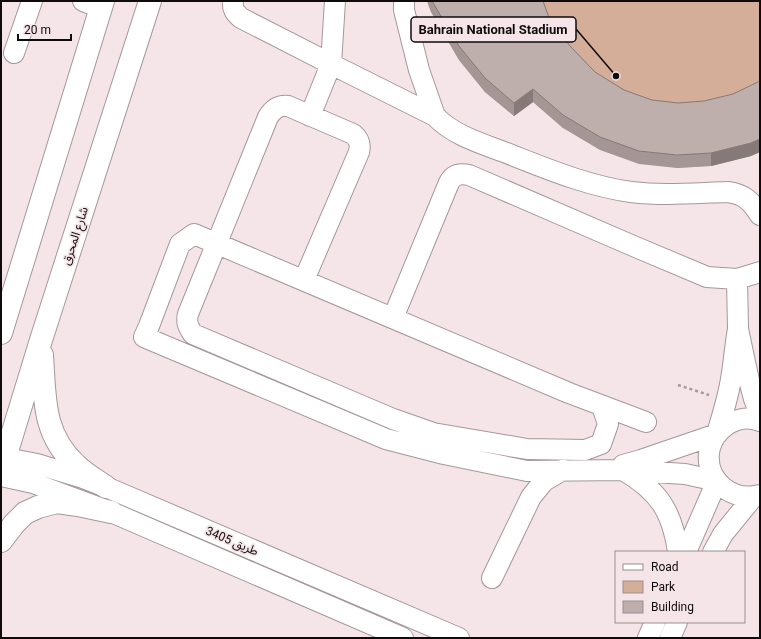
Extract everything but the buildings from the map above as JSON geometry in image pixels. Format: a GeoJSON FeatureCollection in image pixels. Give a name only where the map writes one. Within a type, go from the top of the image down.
{"type":"FeatureCollection","features":[{"type":"Feature","properties":{"kind":"main road","name":"شارع المحرق"},"geometry":{"type":"LineString","coordinates":[[2,465],[150,1]]}},
{"type":"Feature","properties":{"kind":"main road"},"geometry":{"type":"LineString","coordinates":[[1,333],[95,3]]}},
{"type":"Feature","properties":{"kind":"main road"},"geometry":{"type":"LineString","coordinates":[[42,340],[45,406],[52,431],[58,444],[67,456],[77,466],[106,487]]}},
{"type":"Feature","properties":{"kind":"main road"},"geometry":{"type":"LineString","coordinates":[[1,541],[25,513],[38,507],[57,502],[78,504],[111,512]]}},
{"type":"Feature","properties":{"kind":"street"},"geometry":{"type":"LineString","coordinates":[[14,53],[32,1]]}},
{"type":"Feature","properties":{"kind":"street"},"geometry":{"type":"LineString","coordinates":[[233,1],[233,8],[236,14],[242,18],[435,116],[441,122],[463,136],[549,170],[610,188],[651,194],[735,193],[750,201],[760,215]]}},
{"type":"Feature","properties":{"kind":"street"},"geometry":{"type":"LineString","coordinates":[[313,117],[331,64],[335,1]]}},
{"type":"Feature","properties":{"kind":"street"},"geometry":{"type":"LineString","coordinates":[[404,1],[404,10],[419,70],[435,116]]}},
{"type":"Feature","properties":{"kind":"street"},"geometry":{"type":"LineString","coordinates":[[304,280],[360,147],[357,137],[353,134],[288,106],[283,106],[278,107],[271,113],[188,314],[187,325],[193,334],[394,419],[433,433],[527,449],[585,450],[601,444],[608,424],[602,406]]}},
{"type":"Feature","properties":{"kind":"street"},"geometry":{"type":"LineString","coordinates":[[393,318],[450,180],[459,174],[464,174],[500,188],[598,232],[707,277],[736,279],[760,272]]}},
{"type":"Feature","properties":{"kind":"street"},"geometry":{"type":"LineString","coordinates":[[646,422],[602,406],[194,234],[180,244],[144,337],[386,439],[444,454],[527,471],[623,470],[685,474],[717,481]]}},
{"type":"Feature","properties":{"kind":"street"},"geometry":{"type":"LineString","coordinates":[[736,279],[738,329],[748,376],[754,399],[760,414]]}},
{"type":"Feature","properties":{"kind":"street"},"geometry":{"type":"LineString","coordinates":[[738,329],[731,380],[717,434],[709,452],[709,463],[712,473],[717,481],[730,492],[745,497],[757,495]]}},
{"type":"Feature","properties":{"kind":"street"},"geometry":{"type":"LineString","coordinates":[[599,470],[641,460],[717,434],[724,427],[733,422],[743,419],[760,421]]}},
{"type":"Feature","properties":{"kind":"street","name":"طريق 3405"},"geometry":{"type":"LineString","coordinates":[[2,465],[37,464],[106,487],[459,638]]}},
{"type":"Feature","properties":{"kind":"street","name":"طريق 3405"},"geometry":{"type":"LineString","coordinates":[[2,465],[33,483],[111,512],[403,638]]}},
{"type":"Feature","properties":{"kind":"street"},"geometry":{"type":"LineString","coordinates":[[492,578],[531,497],[544,481],[563,470]]}},
{"type":"Feature","properties":{"kind":"street"},"geometry":{"type":"LineString","coordinates":[[623,470],[643,483],[662,503],[676,535],[678,551]]}},
{"type":"Feature","properties":{"kind":"street"},"geometry":{"type":"LineString","coordinates":[[686,551],[717,481]]}},
{"type":"Feature","properties":{"kind":"street"},"geometry":{"type":"LineString","coordinates":[[714,551],[723,534],[757,495]]}},
{"type":"Feature","properties":{"kind":"street"},"geometry":{"type":"LineString","coordinates":[[648,638],[655,623]]}},
{"type":"Feature","properties":{"kind":"street"},"geometry":{"type":"LineString","coordinates":[[670,638],[677,623]]}},
{"type":"Feature","properties":{"kind":"green space"},"geometry":{"type":"Polygon","coordinates":[[[427,1],[760,1],[760,152],[751,156],[711,166],[677,168],[563,128],[533,102],[514,116],[485,92],[459,60],[431,12],[427,1]]]}},
{"type":"Feature","properties":{"kind":"place","name":"Bahrain National Stadium"},"geometry":{"type":"Point","coordinates":[616,76]}}]}
